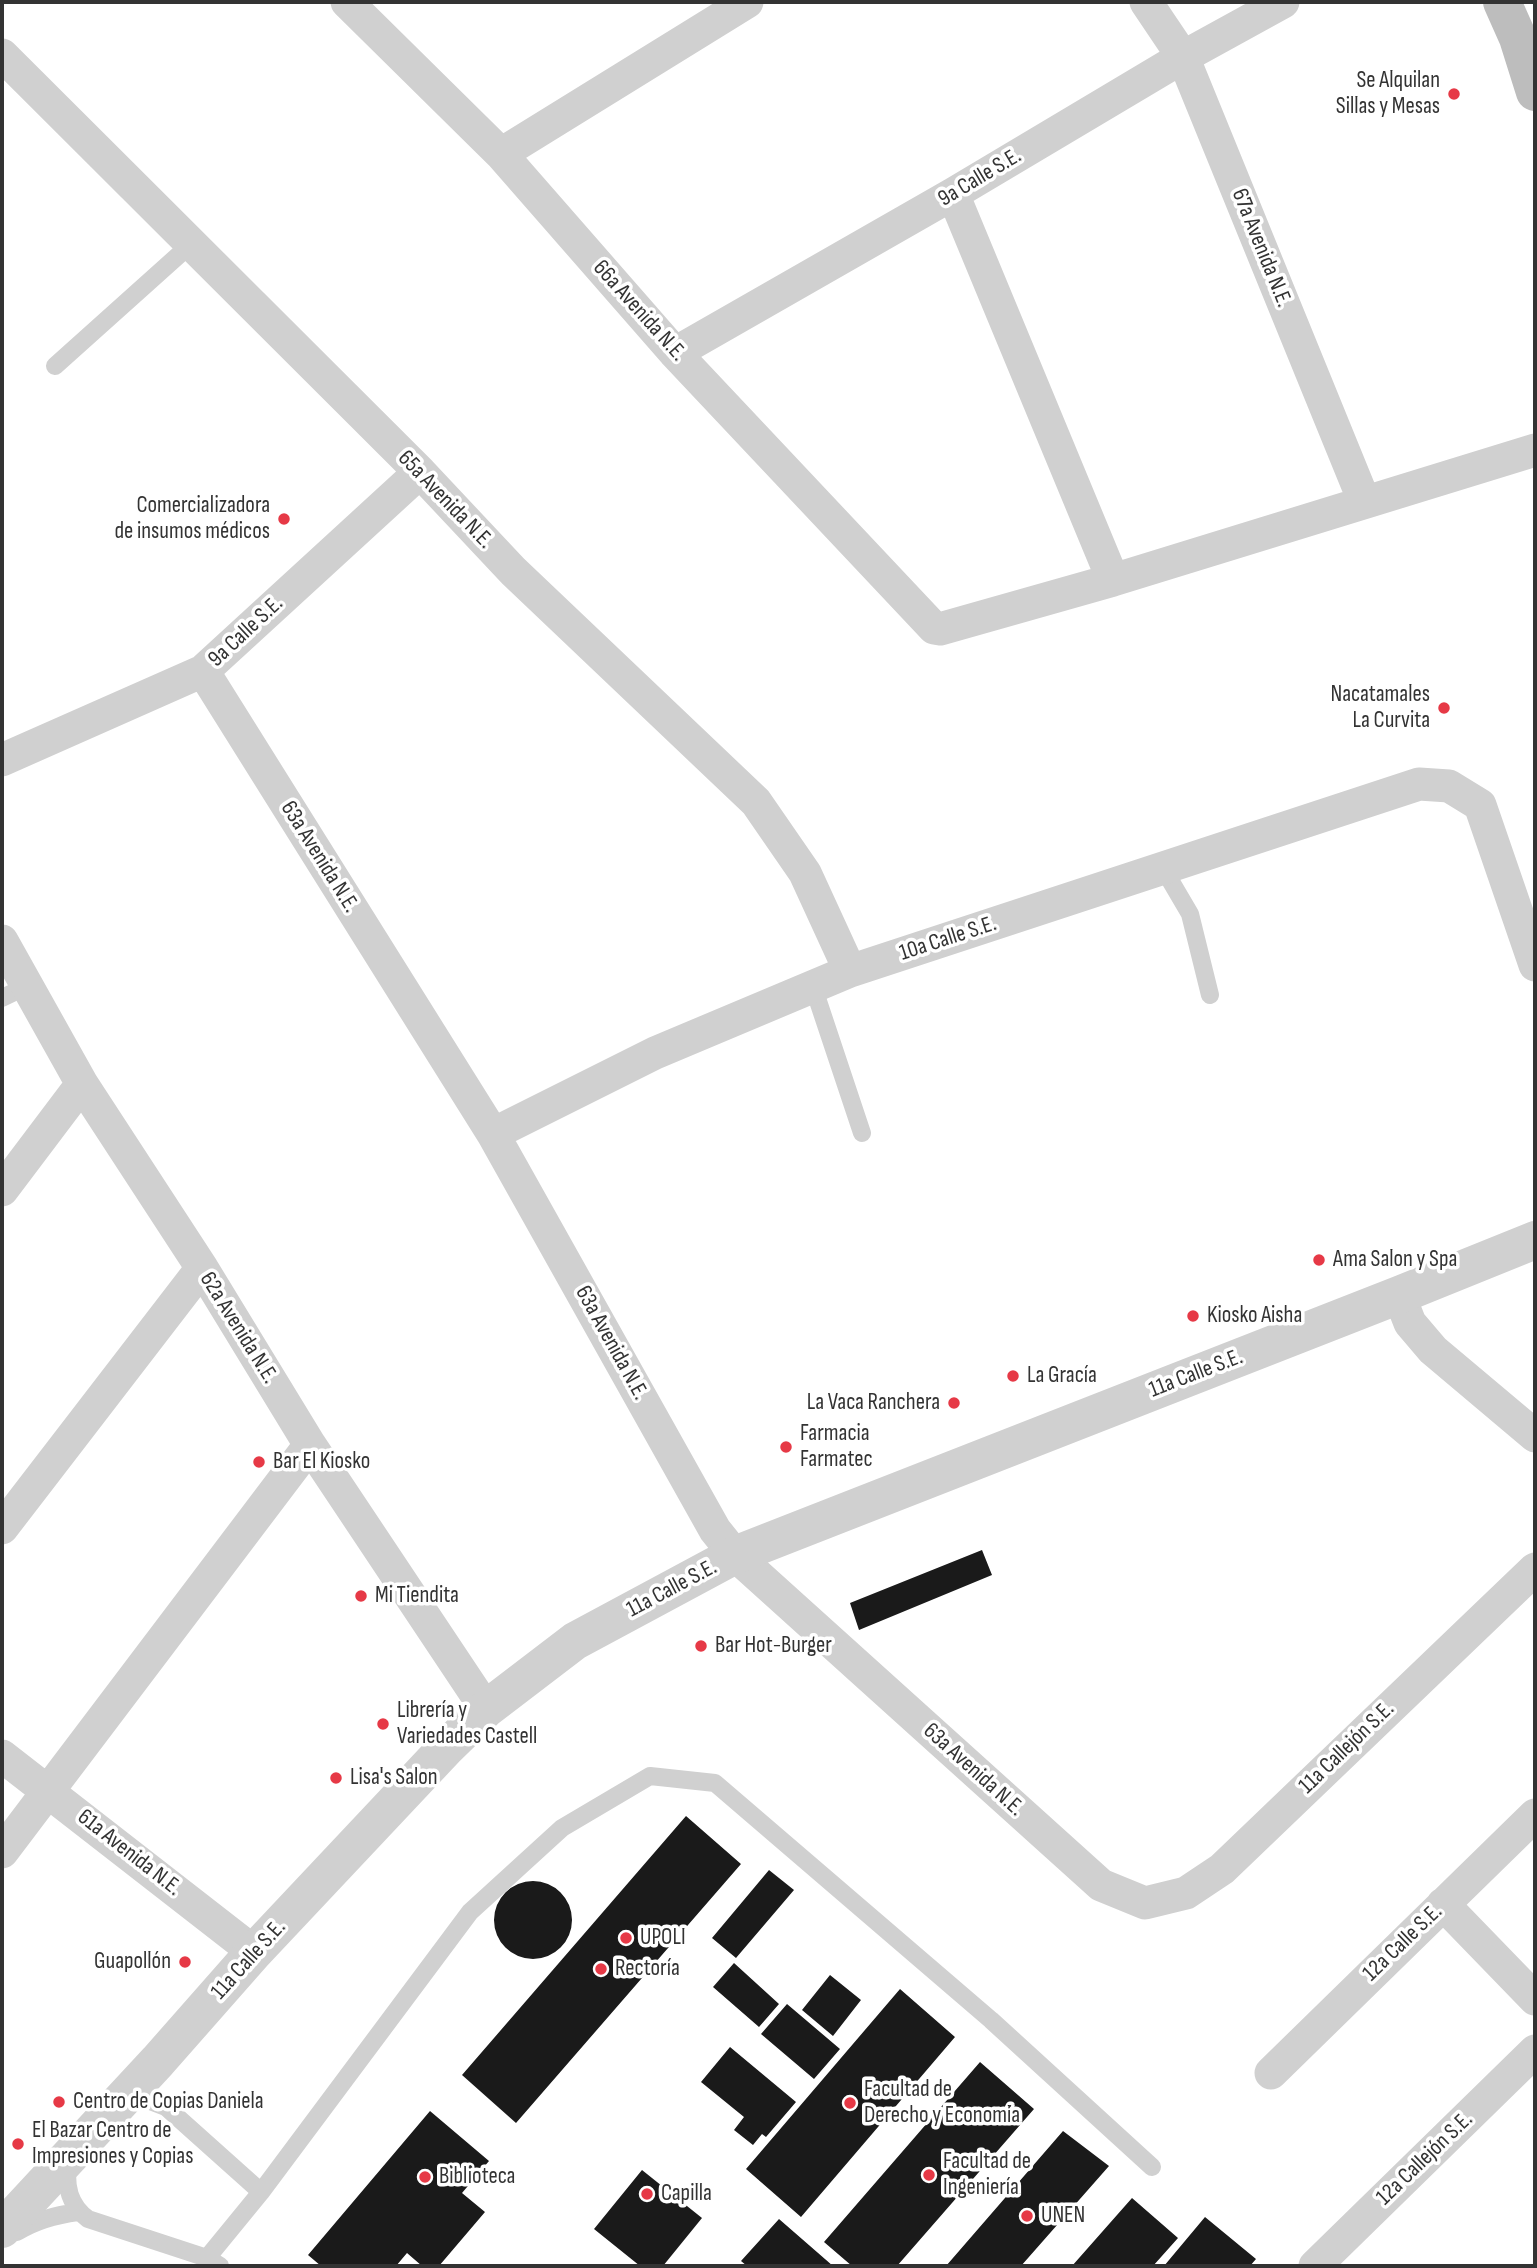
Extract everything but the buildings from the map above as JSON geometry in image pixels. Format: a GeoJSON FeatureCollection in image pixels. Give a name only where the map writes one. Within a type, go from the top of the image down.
{"type":"FeatureCollection","features":[{"type":"Feature","properties":{"kind":"main road"},"geometry":{"type":"LineString","coordinates":[[1502,2],[1518,38],[1535,92]]}},
{"type":"Feature","properties":{"kind":"street","name":"66a Avenida N.E."},"geometry":{"type":"LineString","coordinates":[[347,2],[501,155],[676,353],[929,624],[940,629],[1113,580]]}},
{"type":"Feature","properties":{"kind":"street"},"geometry":{"type":"LineString","coordinates":[[501,155],[747,2]]}},
{"type":"Feature","properties":{"kind":"street","name":"67a Avenida N.E."},"geometry":{"type":"LineString","coordinates":[[1146,2],[1183,57],[1364,502]]}},
{"type":"Feature","properties":{"kind":"street","name":"9a Calle S.E."},"geometry":{"type":"LineString","coordinates":[[676,353],[953,194],[1183,57],[1283,2]]}},
{"type":"Feature","properties":{"kind":"street","name":"65a Avenida N.E."},"geometry":{"type":"LineString","coordinates":[[2,55],[420,472],[513,571],[756,802],[805,873],[850,971]]}},
{"type":"Feature","properties":{"kind":"street"},"geometry":{"type":"LineString","coordinates":[[953,194],[1113,580],[1535,450]]}},
{"type":"Feature","properties":{"kind":"street","name":"9a Calle S.E."},"geometry":{"type":"LineString","coordinates":[[2,760],[203,671],[420,472]]}},
{"type":"Feature","properties":{"kind":"street","name":"63a Avenida N.E."},"geometry":{"type":"LineString","coordinates":[[203,671],[493,1133],[708,1518],[735,1555],[1101,1885],[1145,1903]]}},
{"type":"Feature","properties":{"kind":"street","name":"10a Calle S.E."},"geometry":{"type":"LineString","coordinates":[[493,1133],[655,1053],[850,971],[1419,783],[1449,786],[1479,805],[1535,965]]}},
{"type":"Feature","properties":{"kind":"street","name":"62a Avenida N.E."},"geometry":{"type":"LineString","coordinates":[[2,941],[14,992],[82,1084],[202,1268],[310,1445],[486,1709]]}},
{"type":"Feature","properties":{"kind":"street"},"geometry":{"type":"LineString","coordinates":[[2,1190],[82,1084]]}},
{"type":"Feature","properties":{"kind":"street","name":"11a Calle S.E."},"geometry":{"type":"LineString","coordinates":[[2,2229],[158,2061],[254,1952],[444,1749],[486,1709],[575,1641],[735,1555],[1535,1240]]}},
{"type":"Feature","properties":{"kind":"street"},"geometry":{"type":"LineString","coordinates":[[2,1528],[202,1268]]}},
{"type":"Feature","properties":{"kind":"street"},"geometry":{"type":"LineString","coordinates":[[1399,1295],[1410,1323],[1433,1350],[1535,1436]]}},
{"type":"Feature","properties":{"kind":"street"},"geometry":{"type":"LineString","coordinates":[[2,1852],[310,1445]]}},
{"type":"Feature","properties":{"kind":"street","name":"11a Callejón S.E."},"geometry":{"type":"LineString","coordinates":[[1145,1903],[1186,1893],[1222,1869],[1535,1569]]}},
{"type":"Feature","properties":{"kind":"street","name":"61a Avenida N.E."},"geometry":{"type":"LineString","coordinates":[[2,1756],[254,1952]]}},
{"type":"Feature","properties":{"kind":"street","name":"12a Calle S.E."},"geometry":{"type":"LineString","coordinates":[[1271,2073],[1535,1815]]}},
{"type":"Feature","properties":{"kind":"street"},"geometry":{"type":"LineString","coordinates":[[1443,1904],[1535,1999]]}},
{"type":"Feature","properties":{"kind":"street","name":"12a Callejón S.E."},"geometry":{"type":"LineString","coordinates":[[1315,2266],[1535,2051]]}},
{"type":"Feature","properties":{"kind":"lane"},"geometry":{"type":"LineString","coordinates":[[55,366],[191,244]]}},
{"type":"Feature","properties":{"kind":"lane"},"geometry":{"type":"LineString","coordinates":[[1163,868],[1190,914],[1210,995]]}},
{"type":"Feature","properties":{"kind":"lane"},"geometry":{"type":"LineString","coordinates":[[813,986],[862,1133]]}},
{"type":"Feature","properties":{"kind":"lane"},"geometry":{"type":"LineString","coordinates":[[69,2156],[66,2185],[69,2196],[78,2211],[88,2219],[213,2262],[261,2192],[470,1912],[562,1828],[650,1776],[715,1783],[992,2020],[1152,2167]]}},
{"type":"Feature","properties":{"kind":"lane"},"geometry":{"type":"LineString","coordinates":[[158,2061],[160,2094],[166,2107]]}},
{"type":"Feature","properties":{"kind":"lane"},"geometry":{"type":"LineString","coordinates":[[125,2097],[140,2097],[166,2107],[261,2192]]}},
{"type":"Feature","properties":{"kind":"lane"},"geometry":{"type":"LineString","coordinates":[[2,2241],[30,2223],[78,2211]]}},
{"type":"Feature","properties":{"kind":"place","name":"Se Alquilan Sillas y Mesas"},"geometry":{"type":"Point","coordinates":[1454,94]}},
{"type":"Feature","properties":{"kind":"place","name":"Comercializadora de insumos médicos"},"geometry":{"type":"Point","coordinates":[284,519]}},
{"type":"Feature","properties":{"kind":"place","name":"Nacatamales La Curvita"},"geometry":{"type":"Point","coordinates":[1444,708]}},
{"type":"Feature","properties":{"kind":"place","name":"Ama Salon y Spa"},"geometry":{"type":"Point","coordinates":[1319,1260]}},
{"type":"Feature","properties":{"kind":"place","name":"Kiosko Aisha"},"geometry":{"type":"Point","coordinates":[1193,1316]}},
{"type":"Feature","properties":{"kind":"place","name":"La Gracía"},"geometry":{"type":"Point","coordinates":[1013,1376]}},
{"type":"Feature","properties":{"kind":"place","name":"La Vaca Ranchera"},"geometry":{"type":"Point","coordinates":[954,1403]}},
{"type":"Feature","properties":{"kind":"place","name":"Farmacia Farmatec"},"geometry":{"type":"Point","coordinates":[786,1447]}},
{"type":"Feature","properties":{"kind":"place","name":"Bar El Kiosko"},"geometry":{"type":"Point","coordinates":[259,1462]}},
{"type":"Feature","properties":{"kind":"place","name":"Mi Tiendita"},"geometry":{"type":"Point","coordinates":[361,1596]}},
{"type":"Feature","properties":{"kind":"place","name":"Bar Hot-Burger"},"geometry":{"type":"Point","coordinates":[701,1646]}},
{"type":"Feature","properties":{"kind":"place","name":"Librería y Variedades Castell"},"geometry":{"type":"Point","coordinates":[383,1724]}},
{"type":"Feature","properties":{"kind":"place","name":"Lisa's Salon"},"geometry":{"type":"Point","coordinates":[336,1778]}},
{"type":"Feature","properties":{"kind":"place","name":"UPOLI"},"geometry":{"type":"Point","coordinates":[626,1938]}},
{"type":"Feature","properties":{"kind":"place","name":"Guapollón"},"geometry":{"type":"Point","coordinates":[185,1962]}},
{"type":"Feature","properties":{"kind":"place","name":"Rectoría"},"geometry":{"type":"Point","coordinates":[601,1969]}},
{"type":"Feature","properties":{"kind":"place","name":"Centro de Copias Daniela"},"geometry":{"type":"Point","coordinates":[59,2102]}},
{"type":"Feature","properties":{"kind":"place","name":"Facultad de Derecho y Economía"},"geometry":{"type":"Point","coordinates":[850,2103]}},
{"type":"Feature","properties":{"kind":"place","name":"El Bazar Centro de Impresiones y Copias"},"geometry":{"type":"Point","coordinates":[18,2144]}},
{"type":"Feature","properties":{"kind":"place","name":"Facultad de Ingeniería"},"geometry":{"type":"Point","coordinates":[929,2175]}},
{"type":"Feature","properties":{"kind":"place","name":"Biblioteca"},"geometry":{"type":"Point","coordinates":[425,2177]}},
{"type":"Feature","properties":{"kind":"place","name":"Capilla"},"geometry":{"type":"Point","coordinates":[647,2194]}},
{"type":"Feature","properties":{"kind":"place","name":"UNEN"},"geometry":{"type":"Point","coordinates":[1027,2216]}}]}
